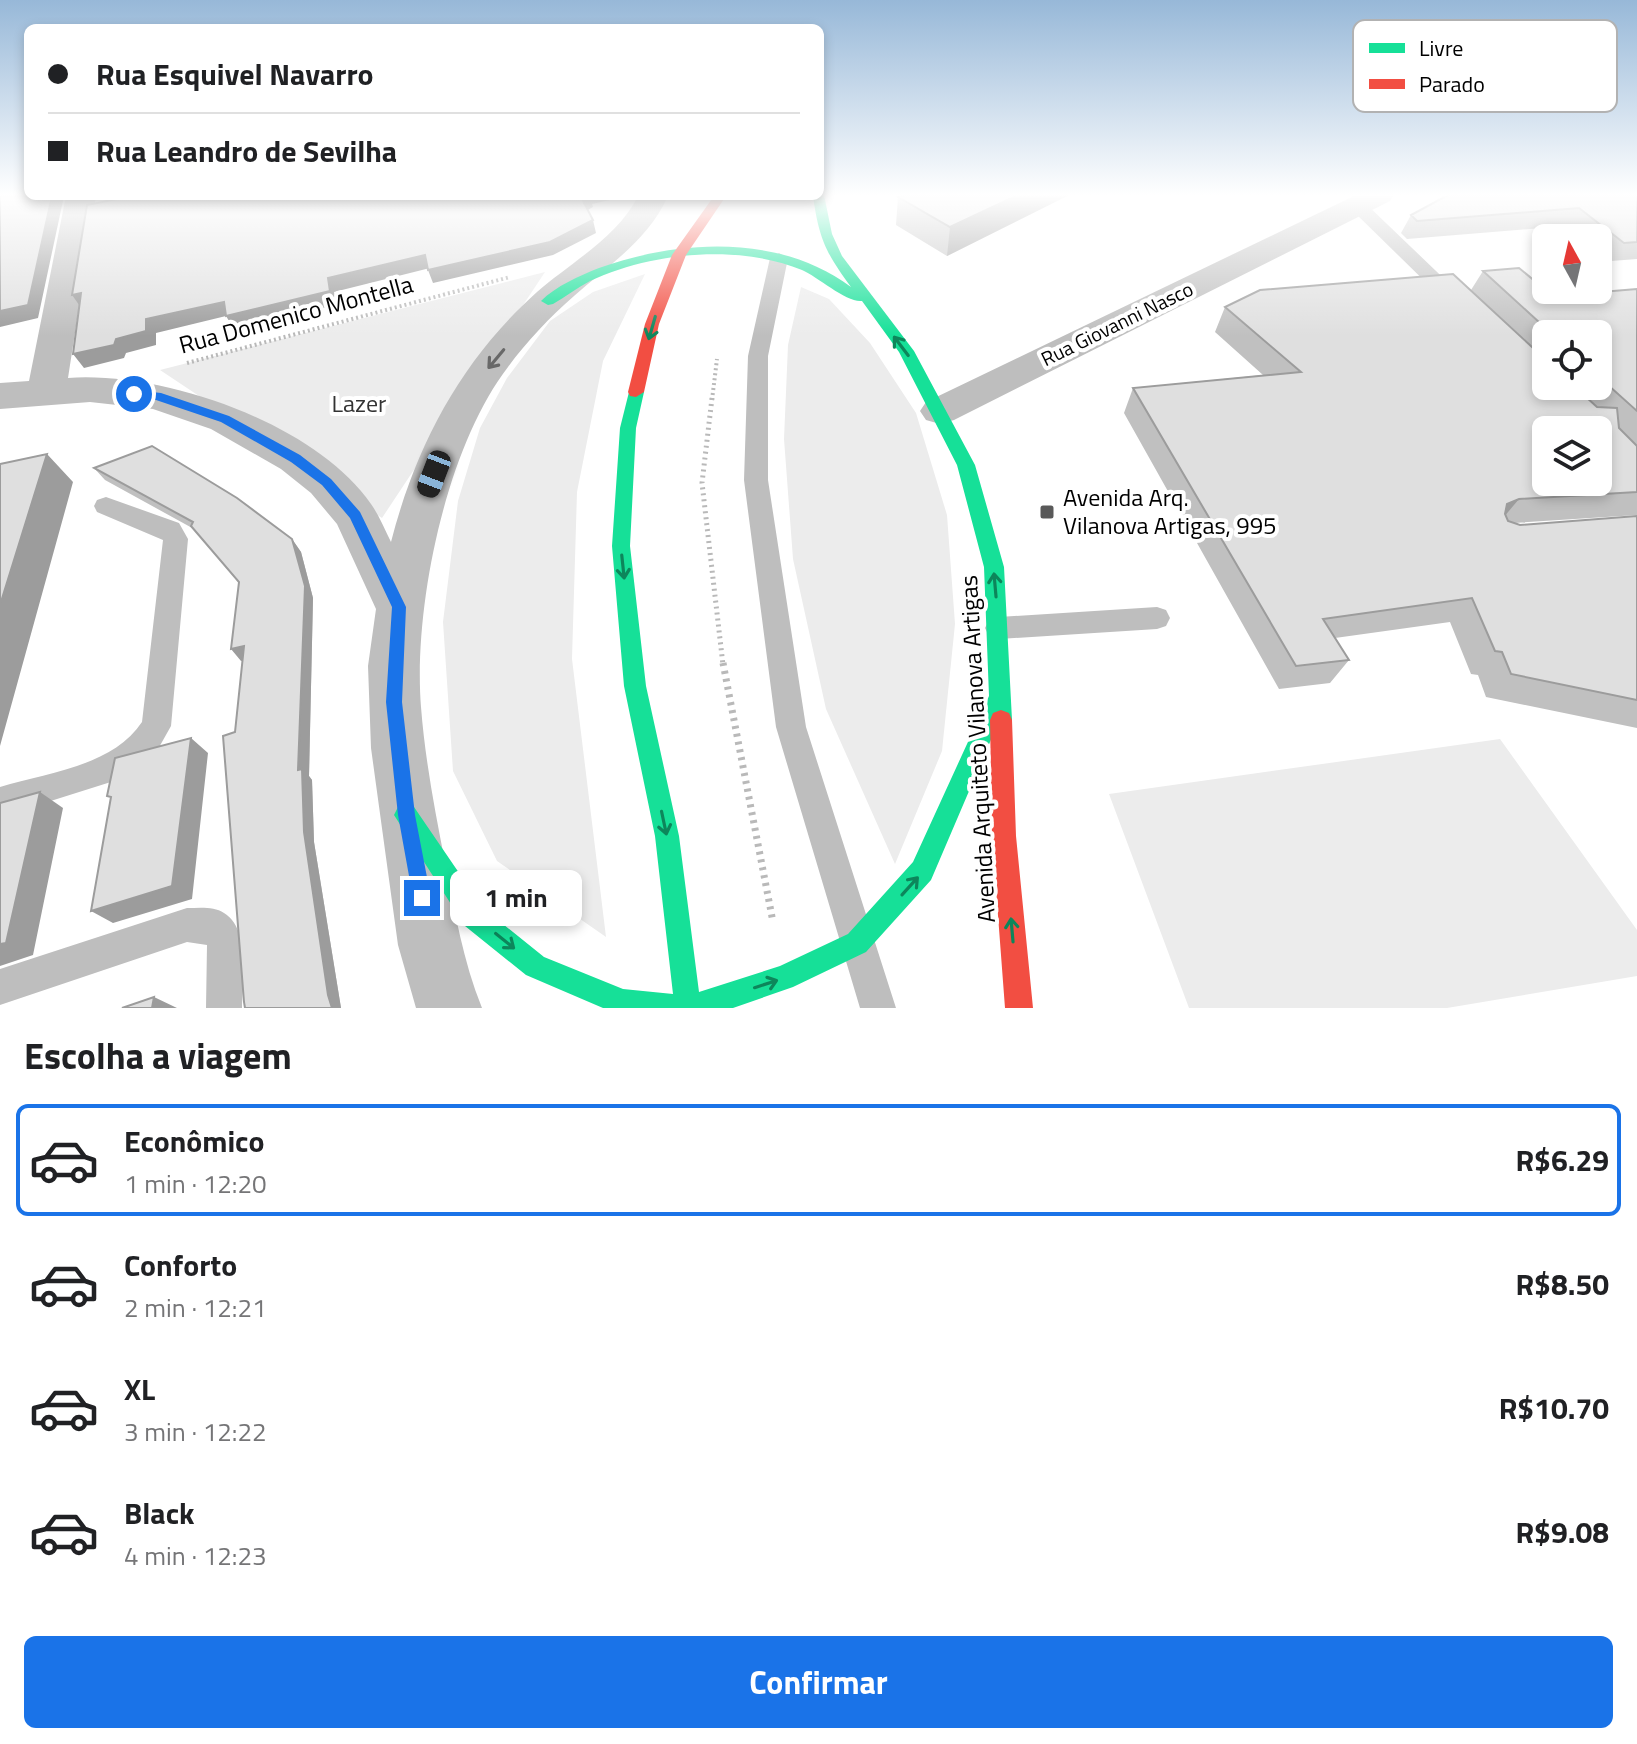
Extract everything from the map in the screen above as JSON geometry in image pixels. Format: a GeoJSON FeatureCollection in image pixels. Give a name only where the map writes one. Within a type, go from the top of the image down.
{"type":"FeatureCollection","features":[{"type":"Feature","properties":{"kind":"main road"},"geometry":{"type":"LineString","coordinates":[[688,242],[679,255],[652,324],[628,428],[621,546],[635,686],[667,836],[690,1008],[784,978],[857,943],[922,871],[1001,691]]}},
{"type":"Feature","properties":{"kind":"main road","name":"Avenida Arquiteto Vilanova Artigas"},"geometry":{"type":"LineString","coordinates":[[829,242],[872,308],[906,351],[940,411],[966,465],[994,567],[999,628],[1004,836],[1019,1008]]}},
{"type":"Feature","properties":{"kind":"main road"},"geometry":{"type":"LineString","coordinates":[[531,288],[679,255],[749,253],[779,258],[820,273],[872,308]]}},
{"type":"Feature","properties":{"kind":"main road"},"geometry":{"type":"LineString","coordinates":[[406,815],[474,917],[535,966],[623,1003],[679,1008]]}},
{"type":"Feature","properties":{"kind":"street"},"geometry":{"type":"LineString","coordinates":[[46,392],[80,242]]}},
{"type":"Feature","properties":{"kind":"street"},"geometry":{"type":"LineString","coordinates":[[449,1008],[437,982],[406,815],[394,702],[399,607],[425,498],[452,426],[531,288],[606,242]]}},
{"type":"Feature","properties":{"kind":"street","name":"Rua Giovanni Nasco"},"geometry":{"type":"LineString","coordinates":[[940,411],[1283,242]]}},
{"type":"Feature","properties":{"kind":"street"},"geometry":{"type":"LineString","coordinates":[[0,396],[90,389],[157,396],[225,419],[296,458],[326,482],[355,515],[399,607]]}},
{"type":"Feature","properties":{"kind":"lane"},"geometry":{"type":"LineString","coordinates":[[1406,242],[1468,312]]}},
{"type":"Feature","properties":{"kind":"lane"},"geometry":{"type":"LineString","coordinates":[[779,258],[758,356],[755,470],[791,727],[878,1008]]}},
{"type":"Feature","properties":{"kind":"lane"},"geometry":{"type":"LineString","coordinates":[[0,802],[114,767],[142,748],[156,726],[176,539],[170,530],[106,506]]}},
{"type":"Feature","properties":{"kind":"lane"},"geometry":{"type":"LineString","coordinates":[[999,628],[1157,618]]}},
{"type":"Feature","properties":{"kind":"lane"},"geometry":{"type":"LineString","coordinates":[[0,987],[187,925],[215,926],[224,941],[224,1008]]}},
{"type":"Feature","properties":{"kind":"path","name":"Rua Domenico Montella"},"geometry":{"type":"LineString","coordinates":[[181,365],[531,288]]}},
{"type":"Feature","properties":{"kind":"green space","name":"Lazer"},"geometry":{"type":"Polygon","coordinates":[[[545,272],[382,518],[160,370],[545,272]]]}},
{"type":"Feature","properties":{"kind":"green space"},"geometry":{"type":"Polygon","coordinates":[[[645,274],[603,361],[577,492],[572,659],[606,937],[497,861],[453,771],[443,622],[458,501],[480,428],[507,378],[550,321],[593,292],[645,274]]]}},
{"type":"Feature","properties":{"kind":"green space"},"geometry":{"type":"Polygon","coordinates":[[[801,287],[829,299],[870,343],[916,413],[947,515],[955,624],[942,751],[895,864],[826,709],[793,559],[784,439],[788,345],[801,287]]]}},
{"type":"Feature","properties":{"kind":"green space"},"geometry":{"type":"Polygon","coordinates":[[[1500,739],[1637,930],[1637,976],[1447,1008],[1189,1008],[1109,794],[1500,739]]]}},
{"type":"Feature","properties":{"kind":"building"},"geometry":{"type":"Polygon","coordinates":[[[0,242],[42,242],[28,305],[0,311],[0,242]]]}},
{"type":"Feature","properties":{"kind":"building"},"geometry":{"type":"Polygon","coordinates":[[[81,242],[550,242],[428,270],[425,255],[328,278],[330,291],[226,316],[224,302],[146,319],[146,331],[116,339],[114,345],[73,354],[81,293],[72,295],[81,242]]]}},
{"type":"Feature","properties":{"kind":"building"},"geometry":{"type":"Polygon","coordinates":[[[1519,268],[1532,279],[1532,304],[1612,304],[1612,291],[1637,289],[1637,411],[1612,389],[1612,320],[1537,320],[1483,271],[1519,268]]]}},
{"type":"Feature","properties":{"kind":"building"},"geometry":{"type":"Polygon","coordinates":[[[1453,274],[1532,347],[1532,400],[1589,400],[1597,407],[1617,408],[1619,428],[1637,446],[1637,492],[1612,493],[1612,416],[1532,416],[1532,496],[1570,496],[1519,499],[1507,504],[1505,514],[1508,521],[1520,525],[1637,516],[1637,700],[1511,674],[1502,652],[1495,651],[1472,598],[1323,619],[1349,660],[1296,666],[1133,388],[1301,372],[1225,307],[1260,290],[1453,274]]]}},
{"type":"Feature","properties":{"kind":"building"},"geometry":{"type":"Polygon","coordinates":[[[152,446],[237,498],[292,539],[305,586],[298,770],[302,769],[304,832],[332,1008],[245,1008],[223,736],[235,732],[244,646],[231,649],[239,582],[191,526],[193,522],[94,468],[152,446]]]}},
{"type":"Feature","properties":{"kind":"building"},"geometry":{"type":"Polygon","coordinates":[[[47,454],[0,605],[0,464],[47,454]]]}},
{"type":"Feature","properties":{"kind":"building"},"geometry":{"type":"Polygon","coordinates":[[[191,738],[172,886],[91,911],[115,758],[191,738]]]}},
{"type":"Feature","properties":{"kind":"building"},"geometry":{"type":"Polygon","coordinates":[[[40,792],[6,943],[0,944],[0,803],[40,792]]]}},
{"type":"Feature","properties":{"kind":"building"},"geometry":{"type":"Polygon","coordinates":[[[154,997],[152,1008],[122,1008],[154,997]]]}},
{"type":"Feature","properties":{"kind":"traffic: fast"},"geometry":{"type":"LineString","coordinates":[[829,242],[836,257],[906,351],[966,465],[994,567],[1001,720]]}},
{"type":"Feature","properties":{"kind":"traffic: fast"},"geometry":{"type":"LineString","coordinates":[[548,301],[585,278],[617,266],[706,251],[767,255],[795,262],[821,273],[857,298]]}},
{"type":"Feature","properties":{"kind":"traffic: fast"},"geometry":{"type":"LineString","coordinates":[[636,392],[628,428],[621,546],[635,686],[667,836],[688,1008]]}},
{"type":"Feature","properties":{"kind":"traffic: fast"},"geometry":{"type":"LineString","coordinates":[[691,1008],[784,978],[857,943],[922,871],[995,704]]}},
{"type":"Feature","properties":{"kind":"traffic: fast"},"geometry":{"type":"LineString","coordinates":[[406,815],[474,917],[535,966],[623,1003],[679,1008]]}},
{"type":"Feature","properties":{"kind":"traffic: jam"},"geometry":{"type":"LineString","coordinates":[[636,392],[652,324],[679,255],[688,242]]}},
{"type":"Feature","properties":{"kind":"traffic: jam"},"geometry":{"type":"LineString","coordinates":[[1001,720],[1004,836],[1019,1008]]}},
{"type":"Feature","properties":{"kind":"place","name":"Avenida Arq. Vilanova Artigas, 995"},"geometry":{"type":"Point","coordinates":[1047,512]}},
{"type":"Feature","properties":{"kind":"route"},"geometry":{"type":"LineString","coordinates":[[134,394],[157,396],[225,419],[296,458],[326,482],[355,515],[399,607],[394,702],[406,815],[422,898]]}}]}
